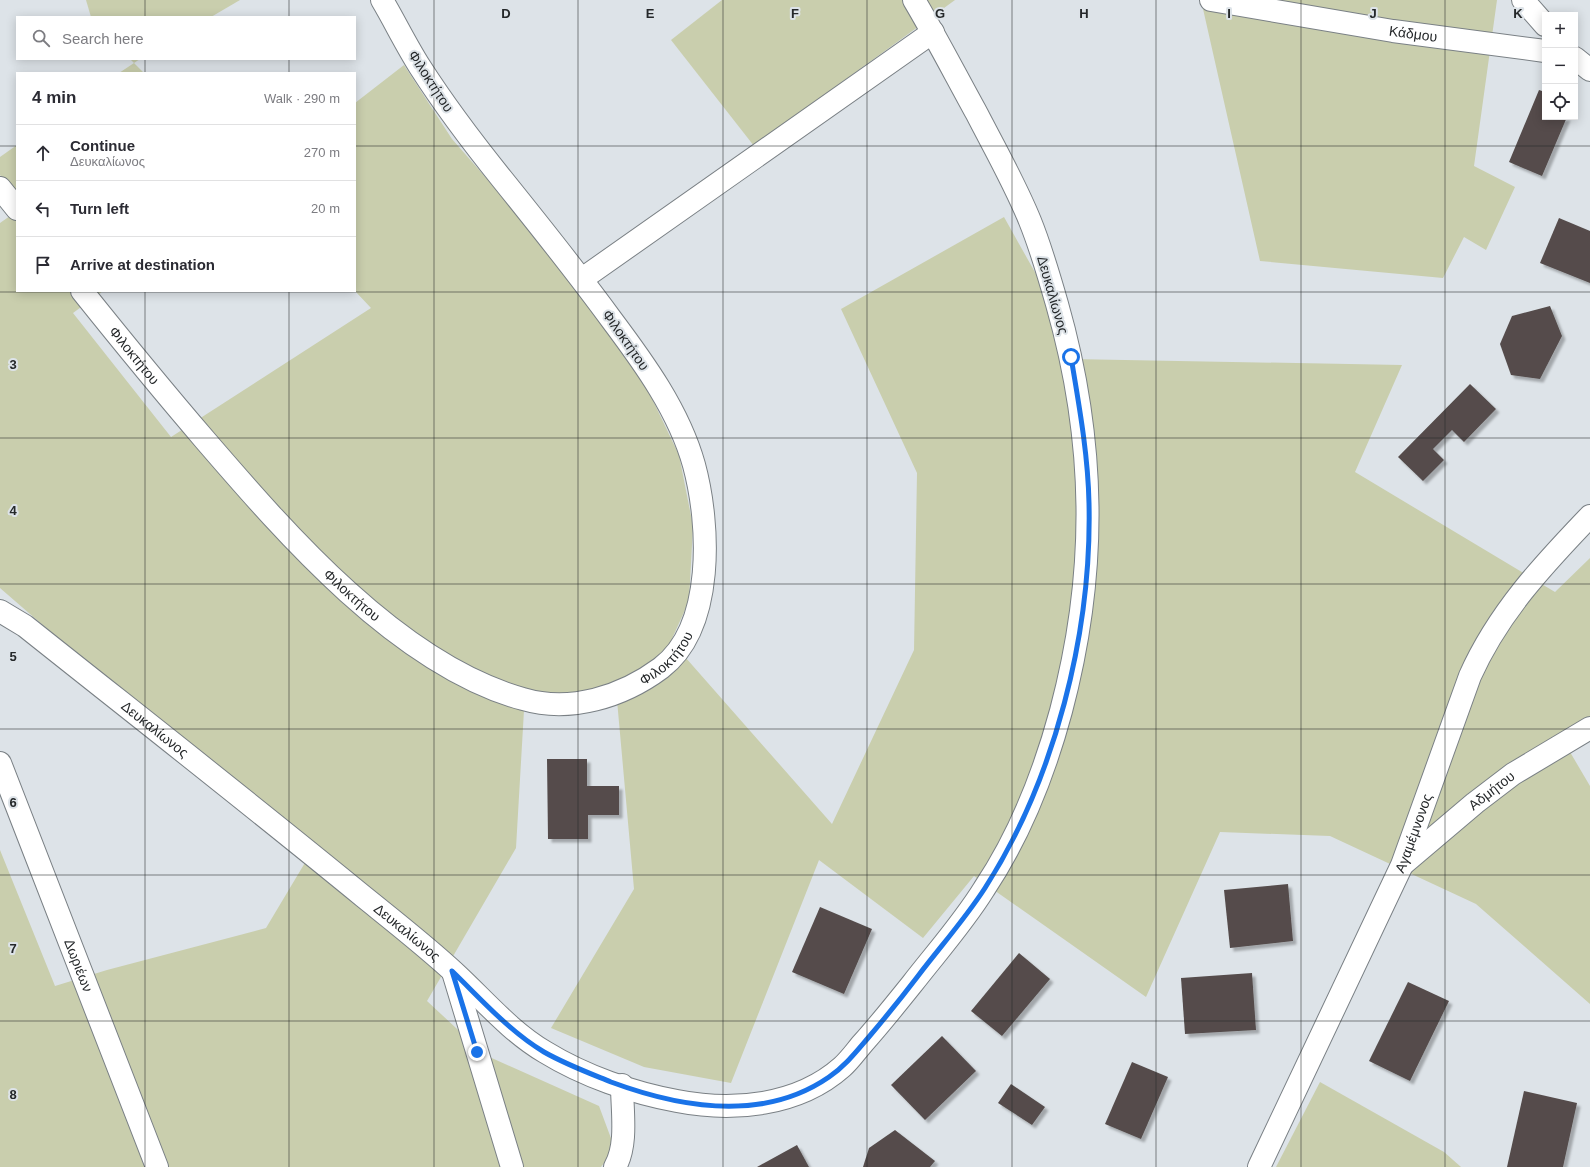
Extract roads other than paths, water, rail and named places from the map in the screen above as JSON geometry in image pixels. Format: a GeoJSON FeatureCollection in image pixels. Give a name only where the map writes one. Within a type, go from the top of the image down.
{"type":"FeatureCollection","features":[{"type":"Feature","properties":{"kind":"street","name":"Φιλοκτήτου"},"geometry":{"type":"LineString","coordinates":[[83,292],[135,358],[258,502],[319,565],[368,609],[422,651],[461,676],[525,700],[547,703],[574,703],[601,699],[624,690],[650,677],[669,662],[683,641],[698,603],[703,582],[706,555],[704,528],[695,467],[684,434],[670,406],[636,353],[582,278],[460,125],[419,64],[382,0]]}},
{"type":"Feature","properties":{"kind":"street","name":"Δευκαλίωνος"},"geometry":{"type":"LineString","coordinates":[[0,611],[31,631],[364,897],[452,971],[508,1025],[543,1051],[569,1064],[646,1094],[692,1104],[748,1106],[791,1096],[811,1088],[844,1065],[899,1001],[984,890],[1005,854],[1033,797],[1049,753],[1072,666],[1085,583],[1089,505],[1086,447],[1071,357],[1059,312],[1044,261],[1029,220],[1003,163],[933,32],[914,0]]}},
{"type":"Feature","properties":{"kind":"street","name":"Κάδμου"},"geometry":{"type":"LineString","coordinates":[[1211,0],[1393,31],[1542,51]]}},
{"type":"Feature","properties":{"kind":"street"},"geometry":{"type":"LineString","coordinates":[[1523,0],[1542,22]]}},
{"type":"Feature","properties":{"kind":"street"},"geometry":{"type":"LineString","coordinates":[[582,278],[933,32]]}},
{"type":"Feature","properties":{"kind":"street"},"geometry":{"type":"LineString","coordinates":[[1578,60],[1590,70]]}},
{"type":"Feature","properties":{"kind":"street"},"geometry":{"type":"LineString","coordinates":[[0,188],[16,208]]}},
{"type":"Feature","properties":{"kind":"street","name":"Αγαμέμνονος"},"geometry":{"type":"LineString","coordinates":[[1259,1167],[1402,865],[1478,657],[1498,624],[1526,585],[1590,516]]}},
{"type":"Feature","properties":{"kind":"street","name":"Αδμήτου"},"geometry":{"type":"LineString","coordinates":[[1402,865],[1475,803],[1513,774],[1590,728]]}},
{"type":"Feature","properties":{"kind":"street","name":"Δωριέων"},"geometry":{"type":"LineString","coordinates":[[0,763],[157,1167]]}},
{"type":"Feature","properties":{"kind":"street"},"geometry":{"type":"LineString","coordinates":[[452,971],[512,1167]]}},
{"type":"Feature","properties":{"kind":"street"},"geometry":{"type":"LineString","coordinates":[[615,1167],[618,1161],[623,1134],[622,1085]]}}]}
